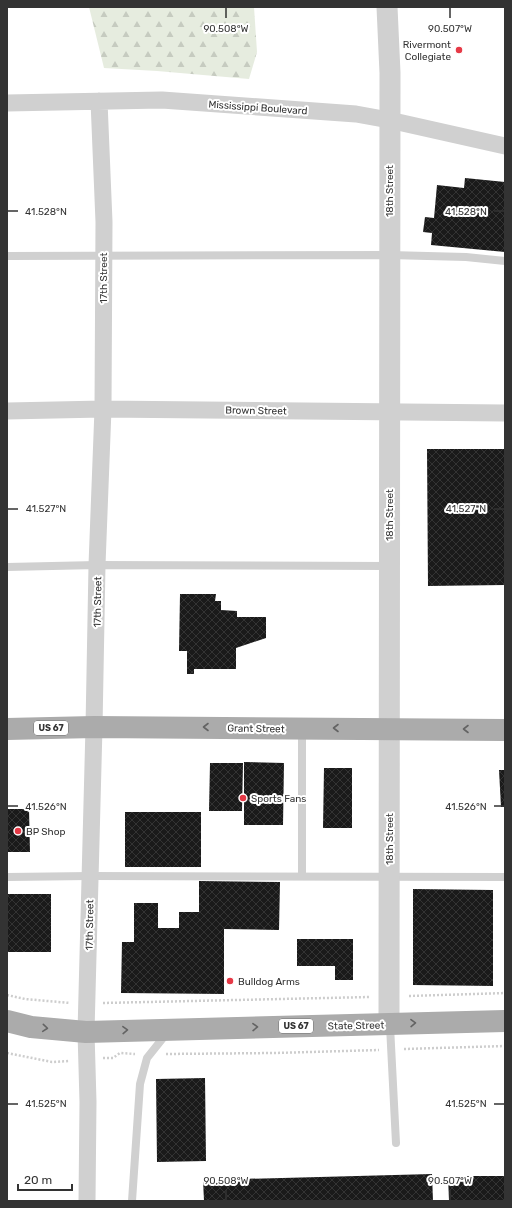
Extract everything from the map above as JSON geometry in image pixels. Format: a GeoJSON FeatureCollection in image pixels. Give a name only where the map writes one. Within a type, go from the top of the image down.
{"type":"FeatureCollection","features":[{"type":"Feature","properties":{"kind":"main road","name":"Grant Street"},"geometry":{"type":"LineString","coordinates":[[7,729],[94,727],[505,730]]}},
{"type":"Feature","properties":{"kind":"main road","name":"US 67"},"geometry":{"type":"LineString","coordinates":[[7,1021],[31,1026],[86,1032]]}},
{"type":"Feature","properties":{"kind":"main road","name":"State Street"},"geometry":{"type":"LineString","coordinates":[[86,1032],[505,1021]]}},
{"type":"Feature","properties":{"kind":"street","name":"18th Street"},"geometry":{"type":"LineString","coordinates":[[387,7],[390,73],[390,1024]]}},
{"type":"Feature","properties":{"kind":"street","name":"17th Street"},"geometry":{"type":"LineString","coordinates":[[87,1201],[88,1102],[86,1032],[102,409],[104,255],[99,101]]}},
{"type":"Feature","properties":{"kind":"street","name":"Mississippi Boulevard"},"geometry":{"type":"LineString","coordinates":[[7,102],[170,101],[356,114],[390,120],[505,146]]}},
{"type":"Feature","properties":{"kind":"street","name":"Brown Street"},"geometry":{"type":"LineString","coordinates":[[7,410],[102,409],[505,413]]}},
{"type":"Feature","properties":{"kind":"lane"},"geometry":{"type":"LineString","coordinates":[[7,256],[389,255],[466,257],[505,261]]}},
{"type":"Feature","properties":{"kind":"lane"},"geometry":{"type":"LineString","coordinates":[[7,567],[97,565],[389,566]]}},
{"type":"Feature","properties":{"kind":"lane"},"geometry":{"type":"LineString","coordinates":[[302,728],[302,876]]}},
{"type":"Feature","properties":{"kind":"lane"},"geometry":{"type":"LineString","coordinates":[[7,877],[505,877]]}},
{"type":"Feature","properties":{"kind":"lane"},"geometry":{"type":"LineString","coordinates":[[390,1024],[396,1143]]}},
{"type":"Feature","properties":{"kind":"lane"},"geometry":{"type":"LineString","coordinates":[[132,1201],[140,1084],[147,1058],[170,1029]]}},
{"type":"Feature","properties":{"kind":"path"},"geometry":{"type":"LineString","coordinates":[[7,995],[24,999],[87,1003],[505,993]]}},
{"type":"Feature","properties":{"kind":"path"},"geometry":{"type":"LineString","coordinates":[[7,1053],[52,1062],[113,1058],[120,1053],[137,1055],[275,1053],[505,1046]]}},
{"type":"Feature","properties":{"kind":"green space"},"geometry":{"type":"Polygon","coordinates":[[[89,7],[254,7],[257,52],[249,79],[104,68],[89,7]]]}},
{"type":"Feature","properties":{"kind":"building"},"geometry":{"type":"Polygon","coordinates":[[[465,178],[505,182],[505,252],[431,245],[432,233],[423,232],[425,217],[434,218],[437,185],[464,188],[465,178]]]}},
{"type":"Feature","properties":{"kind":"building"},"geometry":{"type":"Polygon","coordinates":[[[427,449],[505,449],[505,585],[428,586],[427,449]]]}},
{"type":"Feature","properties":{"kind":"building"},"geometry":{"type":"Polygon","coordinates":[[[180,594],[216,594],[215,601],[221,601],[221,610],[237,611],[237,617],[266,617],[266,638],[236,648],[236,669],[194,669],[194,674],[187,674],[187,651],[179,651],[180,594]]]}},
{"type":"Feature","properties":{"kind":"building"},"geometry":{"type":"Polygon","coordinates":[[[244,762],[284,763],[283,825],[244,825],[244,762]]]}},
{"type":"Feature","properties":{"kind":"building"},"geometry":{"type":"Polygon","coordinates":[[[210,763],[243,763],[242,811],[209,811],[210,763]]]}},
{"type":"Feature","properties":{"kind":"building"},"geometry":{"type":"Polygon","coordinates":[[[324,768],[352,768],[352,828],[323,828],[324,768]]]}},
{"type":"Feature","properties":{"kind":"building"},"geometry":{"type":"Polygon","coordinates":[[[499,770],[505,770],[505,807],[501,807],[499,770]]]}},
{"type":"Feature","properties":{"kind":"building","name":"BP Shop"},"geometry":{"type":"Polygon","coordinates":[[[7,809],[29,809],[30,852],[7,852],[7,809]]]}},
{"type":"Feature","properties":{"kind":"building"},"geometry":{"type":"Polygon","coordinates":[[[125,812],[201,812],[201,867],[125,867],[125,812]]]}},
{"type":"Feature","properties":{"kind":"building"},"geometry":{"type":"Polygon","coordinates":[[[199,881],[280,882],[279,930],[224,929],[224,994],[121,993],[122,942],[134,942],[134,903],[158,903],[158,928],[179,928],[179,912],[199,912],[199,881]]]}},
{"type":"Feature","properties":{"kind":"building"},"geometry":{"type":"Polygon","coordinates":[[[413,889],[493,890],[493,986],[413,985],[413,889]]]}},
{"type":"Feature","properties":{"kind":"building"},"geometry":{"type":"Polygon","coordinates":[[[7,894],[51,894],[51,952],[7,952],[7,894]]]}},
{"type":"Feature","properties":{"kind":"building"},"geometry":{"type":"Polygon","coordinates":[[[297,939],[353,939],[353,980],[335,980],[335,966],[297,966],[297,939]]]}},
{"type":"Feature","properties":{"kind":"building"},"geometry":{"type":"Polygon","coordinates":[[[205,1078],[206,1161],[157,1162],[156,1079],[205,1078]]]}},
{"type":"Feature","properties":{"kind":"building"},"geometry":{"type":"Polygon","coordinates":[[[432,1174],[433,1201],[204,1201],[203,1180],[432,1174]]]}},
{"type":"Feature","properties":{"kind":"building"},"geometry":{"type":"Polygon","coordinates":[[[448,1176],[505,1176],[505,1201],[449,1201],[448,1176]]]}},
{"type":"Feature","properties":{"kind":"place","name":"Rivermont Collegiate"},"geometry":{"type":"Point","coordinates":[459,50]}},
{"type":"Feature","properties":{"kind":"place","name":"Sports Fans"},"geometry":{"type":"Point","coordinates":[243,798]}},
{"type":"Feature","properties":{"kind":"place","name":"BP Shop"},"geometry":{"type":"Point","coordinates":[18,831]}},
{"type":"Feature","properties":{"kind":"place","name":"Bulldog Arms"},"geometry":{"type":"Point","coordinates":[230,981]}}]}
